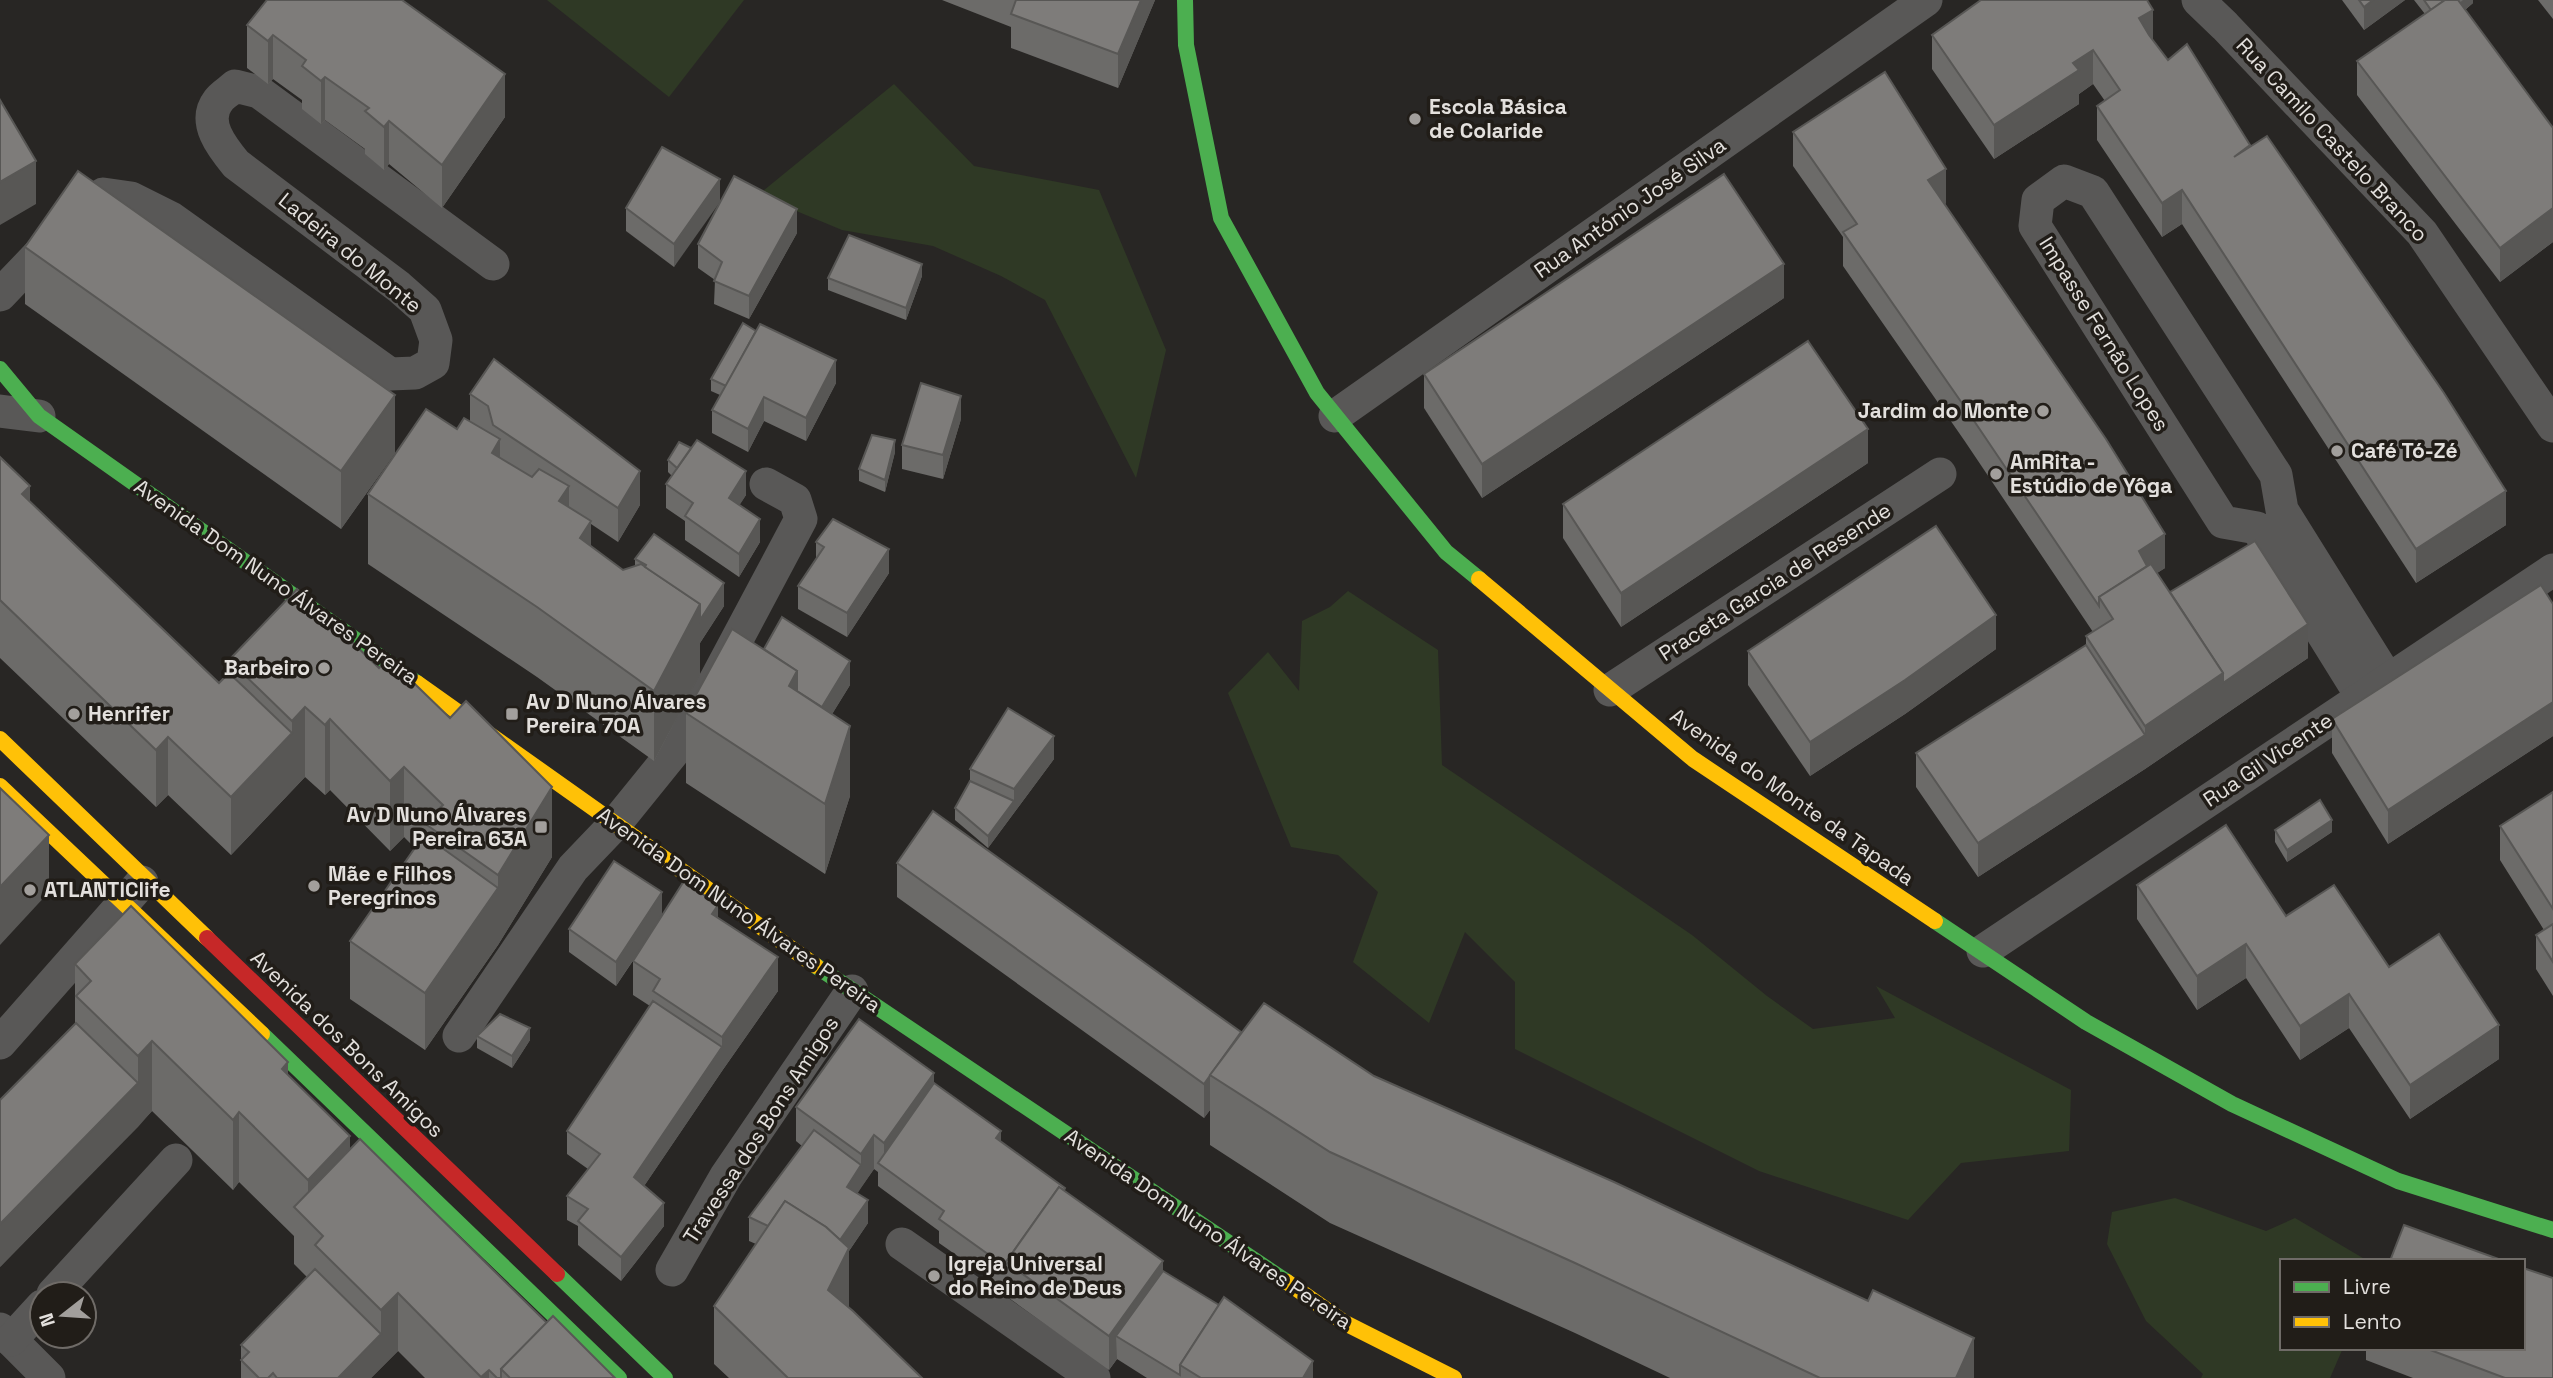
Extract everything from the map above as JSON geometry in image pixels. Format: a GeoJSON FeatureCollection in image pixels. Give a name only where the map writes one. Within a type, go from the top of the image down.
{"type":"FeatureCollection","features":[{"type":"Feature","properties":{"kind":"street","name":"Avenida do Monte da Tapada"},"geometry":{"type":"LineString","coordinates":[[1185,0],[1186,45],[1221,218],[1317,393],[1446,552],[1693,759],[2086,1022],[2232,1104],[2398,1181],[2553,1230]]}},
{"type":"Feature","properties":{"kind":"street","name":"Rua António José Silva"},"geometry":{"type":"LineString","coordinates":[[1335,416],[1926,0]]}},
{"type":"Feature","properties":{"kind":"street","name":"Rua Camilo Castelo Branco"},"geometry":{"type":"LineString","coordinates":[[2202,1],[2422,233],[2553,426]]}},
{"type":"Feature","properties":{"kind":"street","name":"Ladeira do Monte"},"geometry":{"type":"LineString","coordinates":[[0,295],[81,210],[103,194],[131,198],[171,218],[390,374],[415,373],[433,363],[436,340],[425,310],[399,287],[236,164],[221,146],[211,122],[217,102],[235,86],[259,92],[493,264]]}},
{"type":"Feature","properties":{"kind":"street","name":"Impasse Fernão Lopes"},"geometry":{"type":"LineString","coordinates":[[2064,181],[2093,192],[2276,475],[2282,510],[2375,688],[2257,528],[2223,522],[2035,226],[2038,200],[2064,181]]}},
{"type":"Feature","properties":{"kind":"street","name":"Avenida Dom Nuno Álvares Pereira"},"geometry":{"type":"LineString","coordinates":[[0,369],[39,416],[852,990],[1345,1323],[1454,1378]]}},
{"type":"Feature","properties":{"kind":"street","name":"Avenida Dom Nuno Álvares Pereira"},"geometry":{"type":"LineString","coordinates":[[0,411],[39,416]]}},
{"type":"Feature","properties":{"kind":"street","name":"Praceta Garcia de Resende"},"geometry":{"type":"LineString","coordinates":[[1610,690],[1940,474]]}},
{"type":"Feature","properties":{"kind":"street"},"geometry":{"type":"LineString","coordinates":[[458,1035],[573,869],[616,823],[684,739],[800,519],[795,500],[766,484]]}},
{"type":"Feature","properties":{"kind":"street","name":"Rua Gil Vicente"},"geometry":{"type":"LineString","coordinates":[[1983,951],[2553,570]]}},
{"type":"Feature","properties":{"kind":"street","name":"Avenida dos Bons Amigos"},"geometry":{"type":"LineString","coordinates":[[0,739],[135,891],[619,1378]]}},
{"type":"Feature","properties":{"kind":"street","name":"Avenida dos Bons Amigos"},"geometry":{"type":"LineString","coordinates":[[0,786],[135,891],[665,1378]]}},
{"type":"Feature","properties":{"kind":"street"},"geometry":{"type":"LineString","coordinates":[[0,1043],[135,891]]}},
{"type":"Feature","properties":{"kind":"street","name":"Travessa dos Bons Amigos"},"geometry":{"type":"LineString","coordinates":[[672,1270],[726,1176],[852,990]]}},
{"type":"Feature","properties":{"kind":"street"},"geometry":{"type":"LineString","coordinates":[[66,1280],[177,1160]]}},
{"type":"Feature","properties":{"kind":"street"},"geometry":{"type":"LineString","coordinates":[[902,1244],[1094,1378]]}},
{"type":"Feature","properties":{"kind":"street"},"geometry":{"type":"LineString","coordinates":[[28,1317],[5,1335],[49,1378]]}},
{"type":"Feature","properties":{"kind":"green space"},"geometry":{"type":"Polygon","coordinates":[[[547,0],[744,0],[669,97],[547,0]]]}},
{"type":"Feature","properties":{"kind":"green space"},"geometry":{"type":"Polygon","coordinates":[[[894,84],[974,166],[1099,190],[1166,350],[1136,478],[1045,300],[1001,276],[933,246],[842,230],[758,195],[894,84]]]}},
{"type":"Feature","properties":{"kind":"green space"},"geometry":{"type":"Polygon","coordinates":[[[1348,591],[1438,650],[1442,765],[1692,935],[1767,996],[1813,1029],[1895,1018],[1876,986],[2071,1090],[2069,1151],[1961,1163],[1908,1220],[1759,1171],[1515,1049],[1515,982],[1465,932],[1429,1023],[1353,962],[1378,892],[1338,855],[1291,847],[1228,693],[1268,652],[1299,691],[1302,621],[1330,607],[1348,591]]]}},
{"type":"Feature","properties":{"kind":"green space"},"geometry":{"type":"Polygon","coordinates":[[[2175,1198],[2266,1231],[2295,1218],[2365,1259],[2280,1259],[2280,1350],[2342,1350],[2330,1378],[2201,1378],[2203,1374],[2146,1321],[2107,1244],[2112,1212],[2175,1198]]]}},
{"type":"Feature","properties":{"kind":"building"},"geometry":{"type":"Polygon","coordinates":[[[267,0],[402,0],[505,74],[442,165],[389,121],[384,127],[365,111],[369,108],[325,77],[321,81],[302,66],[306,60],[273,35],[268,41],[247,25],[267,0]]]}},
{"type":"Feature","properties":{"kind":"building"},"geometry":{"type":"Polygon","coordinates":[[[1016,0],[1141,0],[1118,54],[1011,14],[1016,0]]]}},
{"type":"Feature","properties":{"kind":"building"},"geometry":{"type":"Polygon","coordinates":[[[1981,0],[2147,0],[2153,10],[2139,18],[2149,35],[2168,60],[2187,44],[2250,145],[2234,157],[2267,136],[2444,393],[2506,491],[2416,549],[2182,190],[2162,203],[2097,106],[2120,90],[2093,50],[2073,63],[2079,70],[1994,125],[1932,35],[1981,0]]]}},
{"type":"Feature","properties":{"kind":"building"},"geometry":{"type":"Polygon","coordinates":[[[2359,0],[2373,0],[2364,7],[2359,0]]]}},
{"type":"Feature","properties":{"kind":"building"},"geometry":{"type":"Polygon","coordinates":[[[2424,0],[2445,0],[2431,10],[2424,0]]]}},
{"type":"Feature","properties":{"kind":"building"},"geometry":{"type":"Polygon","coordinates":[[[2445,0],[2458,0],[2553,128],[2553,208],[2500,248],[2357,61],[2445,0]]]}},
{"type":"Feature","properties":{"kind":"building"},"geometry":{"type":"Polygon","coordinates":[[[1885,72],[1946,169],[1928,180],[2106,439],[2165,534],[2139,551],[2147,566],[2099,597],[2099,606],[1843,232],[1857,224],[1793,132],[1885,72]]]}},
{"type":"Feature","properties":{"kind":"building"},"geometry":{"type":"Polygon","coordinates":[[[0,100],[36,161],[0,182],[0,100]]]}},
{"type":"Feature","properties":{"kind":"building"},"geometry":{"type":"Polygon","coordinates":[[[662,147],[720,179],[674,244],[626,208],[662,147]]]}},
{"type":"Feature","properties":{"kind":"building"},"geometry":{"type":"Polygon","coordinates":[[[78,171],[395,395],[341,471],[25,247],[78,171]]]}},
{"type":"Feature","properties":{"kind":"building"},"geometry":{"type":"Polygon","coordinates":[[[1724,174],[1784,264],[1482,464],[1424,374],[1724,174]]]}},
{"type":"Feature","properties":{"kind":"building"},"geometry":{"type":"Polygon","coordinates":[[[734,176],[797,209],[749,296],[714,281],[722,262],[698,244],[734,176]]]}},
{"type":"Feature","properties":{"kind":"building"},"geometry":{"type":"Polygon","coordinates":[[[849,235],[922,264],[906,308],[828,278],[849,235]]]}},
{"type":"Feature","properties":{"kind":"building"},"geometry":{"type":"Polygon","coordinates":[[[743,323],[756,331],[726,386],[711,379],[743,323]]]}},
{"type":"Feature","properties":{"kind":"building"},"geometry":{"type":"Polygon","coordinates":[[[760,324],[836,360],[806,418],[764,397],[748,429],[712,410],[760,324]]]}},
{"type":"Feature","properties":{"kind":"building"},"geometry":{"type":"Polygon","coordinates":[[[1808,341],[1868,429],[1621,593],[1563,504],[1808,341]]]}},
{"type":"Feature","properties":{"kind":"building"},"geometry":{"type":"Polygon","coordinates":[[[494,359],[640,471],[618,508],[493,425],[488,406],[470,394],[494,359]]]}},
{"type":"Feature","properties":{"kind":"building"},"geometry":{"type":"Polygon","coordinates":[[[921,383],[961,396],[943,455],[902,445],[921,383]]]}},
{"type":"Feature","properties":{"kind":"building"},"geometry":{"type":"Polygon","coordinates":[[[426,409],[457,429],[464,418],[500,439],[492,453],[532,477],[539,469],[569,486],[559,501],[591,521],[580,538],[623,570],[641,564],[700,604],[654,691],[537,607],[368,494],[426,409]]]}},
{"type":"Feature","properties":{"kind":"building"},"geometry":{"type":"Polygon","coordinates":[[[872,435],[895,440],[885,480],[859,469],[872,435]]]}},
{"type":"Feature","properties":{"kind":"building"},"geometry":{"type":"Polygon","coordinates":[[[697,440],[746,471],[729,498],[760,519],[739,554],[685,516],[693,503],[666,484],[697,440]]]}},
{"type":"Feature","properties":{"kind":"building"},"geometry":{"type":"Polygon","coordinates":[[[679,442],[691,448],[677,468],[668,460],[679,442]]]}},
{"type":"Feature","properties":{"kind":"building"},"geometry":{"type":"Polygon","coordinates":[[[0,457],[30,486],[22,494],[219,683],[229,673],[292,733],[231,797],[168,737],[156,750],[0,600],[0,457]]]}},
{"type":"Feature","properties":{"kind":"building"},"geometry":{"type":"Polygon","coordinates":[[[833,519],[889,549],[847,613],[798,586],[824,547],[816,542],[833,519]]]}},
{"type":"Feature","properties":{"kind":"building"},"geometry":{"type":"Polygon","coordinates":[[[1936,526],[1996,615],[1905,680],[1810,742],[1748,651],[1936,526]]]}},
{"type":"Feature","properties":{"kind":"building"},"geometry":{"type":"Polygon","coordinates":[[[654,534],[724,583],[700,620],[700,604],[635,559],[654,534]]]}},
{"type":"Feature","properties":{"kind":"building"},"geometry":{"type":"Polygon","coordinates":[[[2255,541],[2308,624],[2223,683],[2223,673],[2170,592],[2255,541]]]}},
{"type":"Feature","properties":{"kind":"building"},"geometry":{"type":"Polygon","coordinates":[[[2151,564],[2223,673],[2145,726],[2086,636],[2113,619],[2099,597],[2151,564]]]}},
{"type":"Feature","properties":{"kind":"building"},"geometry":{"type":"Polygon","coordinates":[[[2541,585],[2553,604],[2553,702],[2388,810],[2332,719],[2541,585]]]}},
{"type":"Feature","properties":{"kind":"building"},"geometry":{"type":"Polygon","coordinates":[[[297,589],[379,668],[388,658],[450,718],[466,701],[552,787],[498,875],[424,823],[443,805],[404,767],[390,781],[330,719],[325,725],[305,707],[292,721],[229,660],[297,589]]]}},
{"type":"Feature","properties":{"kind":"building"},"geometry":{"type":"Polygon","coordinates":[[[782,617],[850,661],[822,707],[797,691],[797,671],[764,649],[782,617]]]}},
{"type":"Feature","properties":{"kind":"building"},"geometry":{"type":"Polygon","coordinates":[[[732,629],[797,671],[789,686],[850,726],[825,804],[686,713],[732,629]]]}},
{"type":"Feature","properties":{"kind":"building"},"geometry":{"type":"Polygon","coordinates":[[[2086,645],[2145,735],[1978,843],[1916,753],[2086,645]]]}},
{"type":"Feature","properties":{"kind":"building"},"geometry":{"type":"Polygon","coordinates":[[[1008,708],[1054,736],[1014,789],[970,769],[1008,708]]]}},
{"type":"Feature","properties":{"kind":"building"},"geometry":{"type":"Polygon","coordinates":[[[970,781],[1014,801],[988,836],[955,808],[970,781]]]}},
{"type":"Feature","properties":{"kind":"building"},"geometry":{"type":"Polygon","coordinates":[[[0,788],[49,835],[0,887],[0,788]]]}},
{"type":"Feature","properties":{"kind":"building"},"geometry":{"type":"Polygon","coordinates":[[[2553,792],[2553,909],[2500,826],[2553,792]]]}},
{"type":"Feature","properties":{"kind":"building"},"geometry":{"type":"Polygon","coordinates":[[[2320,800],[2332,820],[2287,850],[2275,830],[2320,800]]]}},
{"type":"Feature","properties":{"kind":"building"},"geometry":{"type":"Polygon","coordinates":[[[933,811],[1241,1032],[1204,1084],[897,863],[933,811]]]}},
{"type":"Feature","properties":{"kind":"building"},"geometry":{"type":"Polygon","coordinates":[[[2226,825],[2286,916],[2334,885],[2389,967],[2439,934],[2499,1025],[2410,1085],[2349,994],[2300,1026],[2246,944],[2197,976],[2137,885],[2226,825]]]}},
{"type":"Feature","properties":{"kind":"building"},"geometry":{"type":"Polygon","coordinates":[[[424,835],[498,888],[425,993],[350,941],[424,835]]]}},
{"type":"Feature","properties":{"kind":"building"},"geometry":{"type":"Polygon","coordinates":[[[614,861],[662,892],[616,962],[569,929],[614,861]]]}},
{"type":"Feature","properties":{"kind":"building"},"geometry":{"type":"Polygon","coordinates":[[[684,881],[718,905],[712,914],[778,957],[722,1037],[653,991],[660,979],[633,961],[684,881]]]}},
{"type":"Feature","properties":{"kind":"building"},"geometry":{"type":"Polygon","coordinates":[[[131,906],[288,1062],[282,1069],[350,1136],[308,1180],[239,1112],[233,1120],[152,1041],[138,1056],[76,996],[91,981],[75,964],[131,906]]]}},
{"type":"Feature","properties":{"kind":"building"},"geometry":{"type":"Polygon","coordinates":[[[2553,924],[2553,962],[2536,935],[2553,924]]]}},
{"type":"Feature","properties":{"kind":"building"},"geometry":{"type":"Polygon","coordinates":[[[653,1001],[722,1047],[634,1177],[664,1203],[621,1257],[578,1221],[588,1209],[567,1196],[600,1154],[567,1131],[653,1001]]]}},
{"type":"Feature","properties":{"kind":"building"},"geometry":{"type":"Polygon","coordinates":[[[1264,1003],[1374,1076],[1614,1182],[1868,1301],[1873,1290],[1974,1338],[1956,1378],[1820,1378],[1330,1152],[1210,1075],[1264,1003]]]}},
{"type":"Feature","properties":{"kind":"building"},"geometry":{"type":"Polygon","coordinates":[[[500,1014],[530,1028],[512,1056],[477,1036],[500,1014]]]}},
{"type":"Feature","properties":{"kind":"building"},"geometry":{"type":"Polygon","coordinates":[[[859,1019],[934,1073],[884,1143],[874,1135],[861,1154],[796,1107],[859,1019]]]}},
{"type":"Feature","properties":{"kind":"building"},"geometry":{"type":"Polygon","coordinates":[[[76,1023],[138,1083],[0,1224],[0,1100],[76,1023]]]}},
{"type":"Feature","properties":{"kind":"building"},"geometry":{"type":"Polygon","coordinates":[[[934,1083],[1001,1131],[996,1138],[1065,1188],[1064,1190],[1059,1187],[1006,1262],[1006,1267],[939,1219],[944,1211],[878,1163],[934,1083]]]}},
{"type":"Feature","properties":{"kind":"building"},"geometry":{"type":"Polygon","coordinates":[[[814,1130],[861,1165],[847,1187],[868,1200],[840,1240],[826,1227],[785,1201],[768,1226],[749,1217],[814,1130]]]}},
{"type":"Feature","properties":{"kind":"building"},"geometry":{"type":"Polygon","coordinates":[[[360,1139],[547,1323],[501,1369],[501,1378],[497,1378],[489,1370],[481,1377],[398,1293],[381,1310],[315,1245],[323,1236],[294,1207],[360,1139]]]}},
{"type":"Feature","properties":{"kind":"building"},"geometry":{"type":"Polygon","coordinates":[[[1059,1187],[1163,1261],[1109,1336],[1006,1262],[1059,1187]]]}},
{"type":"Feature","properties":{"kind":"building"},"geometry":{"type":"Polygon","coordinates":[[[785,1201],[826,1227],[849,1248],[828,1290],[922,1378],[788,1378],[714,1306],[785,1201]]]}},
{"type":"Feature","properties":{"kind":"building"},"geometry":{"type":"Polygon","coordinates":[[[2404,1225],[2498,1259],[2391,1259],[2404,1225]]]}},
{"type":"Feature","properties":{"kind":"building"},"geometry":{"type":"Polygon","coordinates":[[[315,1269],[381,1334],[338,1378],[277,1378],[273,1373],[268,1378],[259,1378],[241,1360],[249,1352],[241,1345],[315,1269]]]}},
{"type":"Feature","properties":{"kind":"building"},"geometry":{"type":"Polygon","coordinates":[[[2525,1269],[2553,1278],[2553,1378],[2505,1378],[2430,1350],[2525,1350],[2525,1269]]]}},
{"type":"Feature","properties":{"kind":"building"},"geometry":{"type":"Polygon","coordinates":[[[1163,1271],[1219,1305],[1180,1365],[1180,1375],[1116,1336],[1163,1271]]]}},
{"type":"Feature","properties":{"kind":"building"},"geometry":{"type":"Polygon","coordinates":[[[1224,1297],[1313,1361],[1303,1378],[1201,1378],[1180,1365],[1224,1297]]]}},
{"type":"Feature","properties":{"kind":"building"},"geometry":{"type":"Polygon","coordinates":[[[553,1316],[615,1378],[510,1378],[501,1369],[553,1316]]]}},
{"type":"Feature","properties":{"kind":"traffic: fast"},"geometry":{"type":"LineString","coordinates":[[1185,0],[1186,45],[1221,218],[1317,393],[1446,552],[1479,579]]}},
{"type":"Feature","properties":{"kind":"traffic: fast"},"geometry":{"type":"LineString","coordinates":[[0,369],[39,416],[417,683]]}},
{"type":"Feature","properties":{"kind":"traffic: fast"},"geometry":{"type":"LineString","coordinates":[[1935,921],[2086,1022],[2232,1104],[2398,1181],[2553,1230]]}},
{"type":"Feature","properties":{"kind":"traffic: fast"},"geometry":{"type":"LineString","coordinates":[[816,966],[1287,1282]]}},
{"type":"Feature","properties":{"kind":"traffic: fast"},"geometry":{"type":"LineString","coordinates":[[262,1034],[619,1378]]}},
{"type":"Feature","properties":{"kind":"traffic: fast"},"geometry":{"type":"LineString","coordinates":[[557,1274],[665,1378]]}},
{"type":"Feature","properties":{"kind":"traffic: slow"},"geometry":{"type":"LineString","coordinates":[[1479,579],[1693,759],[1935,921]]}},
{"type":"Feature","properties":{"kind":"traffic: slow"},"geometry":{"type":"LineString","coordinates":[[417,683],[816,966]]}},
{"type":"Feature","properties":{"kind":"traffic: slow"},"geometry":{"type":"LineString","coordinates":[[0,739],[207,938]]}},
{"type":"Feature","properties":{"kind":"traffic: slow"},"geometry":{"type":"LineString","coordinates":[[0,786],[262,1034]]}},
{"type":"Feature","properties":{"kind":"traffic: slow"},"geometry":{"type":"LineString","coordinates":[[1287,1282],[1345,1323],[1454,1378]]}},
{"type":"Feature","properties":{"kind":"traffic: jam"},"geometry":{"type":"LineString","coordinates":[[207,938],[557,1274]]}},
{"type":"Feature","properties":{"kind":"place","name":"Escola Básica de Colaride"},"geometry":{"type":"Point","coordinates":[1415,119]}},
{"type":"Feature","properties":{"kind":"place","name":"Jardim do Monte"},"geometry":{"type":"Point","coordinates":[2043,411]}},
{"type":"Feature","properties":{"kind":"place","name":"Café Tó-Zé"},"geometry":{"type":"Point","coordinates":[2337,451]}},
{"type":"Feature","properties":{"kind":"place","name":"AmRita - Estúdio de Yôga"},"geometry":{"type":"Point","coordinates":[1996,474]}},
{"type":"Feature","properties":{"kind":"place","name":"Barbeiro"},"geometry":{"type":"Point","coordinates":[324,668]}},
{"type":"Feature","properties":{"kind":"place","name":"Henrifer"},"geometry":{"type":"Point","coordinates":[74,714]}},
{"type":"Feature","properties":{"kind":"place","name":"Av D Nuno Álvares Pereira 70A"},"geometry":{"type":"Point","coordinates":[512,714]}},
{"type":"Feature","properties":{"kind":"place","name":"Av D Nuno Álvares Pereira 63A"},"geometry":{"type":"Point","coordinates":[541,827]}},
{"type":"Feature","properties":{"kind":"place","name":"Mãe e Filhos Peregrinos"},"geometry":{"type":"Point","coordinates":[314,886]}},
{"type":"Feature","properties":{"kind":"place","name":"ATLANTIClife"},"geometry":{"type":"Point","coordinates":[30,890]}},
{"type":"Feature","properties":{"kind":"place","name":"Igreja Universal do Reino de Deus"},"geometry":{"type":"Point","coordinates":[934,1276]}}]}
